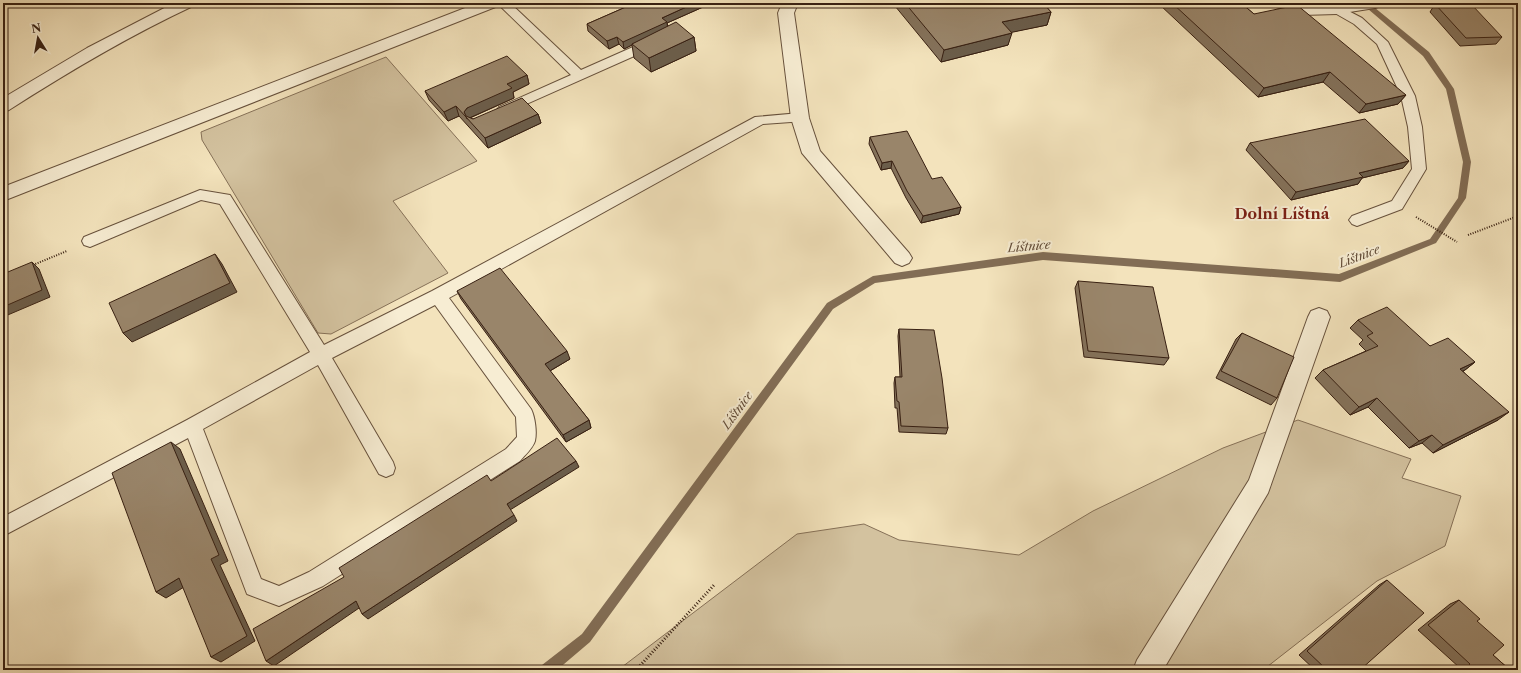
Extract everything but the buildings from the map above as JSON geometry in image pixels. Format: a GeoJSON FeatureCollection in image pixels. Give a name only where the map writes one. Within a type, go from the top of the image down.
{"type":"FeatureCollection","features":[{"type":"Feature","properties":{"kind":"street"},"geometry":{"type":"LineString","coordinates":[[3,106],[47,78],[187,3]]}},
{"type":"Feature","properties":{"kind":"street"},"geometry":{"type":"LineString","coordinates":[[3,194],[492,3]]}},
{"type":"Feature","properties":{"kind":"street"},"geometry":{"type":"LineString","coordinates":[[790,3],[786,13],[800,118],[811,153],[902,258]]}},
{"type":"Feature","properties":{"kind":"street"},"geometry":{"type":"LineString","coordinates":[[1279,3],[1302,10],[1343,8],[1375,3]]}},
{"type":"Feature","properties":{"kind":"street"},"geometry":{"type":"LineString","coordinates":[[1147,670],[1259,485],[1319,317]]}},
{"type":"Feature","properties":{"kind":"lane"},"geometry":{"type":"LineString","coordinates":[[503,3],[580,76]]}},
{"type":"Feature","properties":{"kind":"lane"},"geometry":{"type":"LineString","coordinates":[[1343,8],[1382,42],[1408,96],[1415,127],[1419,169],[1398,205],[1357,220]]}},
{"type":"Feature","properties":{"kind":"lane"},"geometry":{"type":"LineString","coordinates":[[489,116],[664,37]]}},
{"type":"Feature","properties":{"kind":"lane"},"geometry":{"type":"LineString","coordinates":[[3,527],[193,426],[322,355],[438,296],[760,120],[800,118]]}},
{"type":"Feature","properties":{"kind":"lane"},"geometry":{"type":"LineString","coordinates":[[90,241],[200,195],[225,199],[322,355],[386,468]]}},
{"type":"Feature","properties":{"kind":"lane"},"geometry":{"type":"LineString","coordinates":[[193,426],[254,586],[279,596],[316,579],[513,455],[526,440],[525,415],[438,296]]}},
{"type":"Feature","properties":{"kind":"path"},"geometry":{"type":"LineString","coordinates":[[1468,235],[1518,216]]}},
{"type":"Feature","properties":{"kind":"path"},"geometry":{"type":"LineString","coordinates":[[1426,222],[1457,242]]}},
{"type":"Feature","properties":{"kind":"path"},"geometry":{"type":"LineString","coordinates":[[32,266],[90,241]]}},
{"type":"Feature","properties":{"kind":"path"},"geometry":{"type":"LineString","coordinates":[[636,670],[715,584]]}},
{"type":"Feature","properties":{"kind":"shaded area"},"geometry":{"type":"Polygon","coordinates":[[[386,57],[477,161],[393,201],[448,273],[331,334],[318,333],[202,140],[201,132],[386,57]]]}},
{"type":"Feature","properties":{"kind":"shaded area"},"geometry":{"type":"Polygon","coordinates":[[[1298,420],[1411,459],[1402,478],[1461,496],[1445,546],[1377,581],[1263,670],[618,670],[797,534],[864,524],[899,540],[1019,555],[1093,511],[1223,448],[1298,420]]]}},
{"type":"Feature","properties":{"kind":"waterway","name":"Líštnice"},"geometry":{"type":"LineString","coordinates":[[547,670],[586,638],[830,306],[873,280],[1043,256],[1340,278],[1433,241],[1462,198],[1467,162],[1450,89],[1426,54],[1365,3]]}},
{"type":"Feature","properties":{"kind":"district","name":"Dolní Líštná"},"geometry":{"type":"Point","coordinates":[1282,213]}}]}
